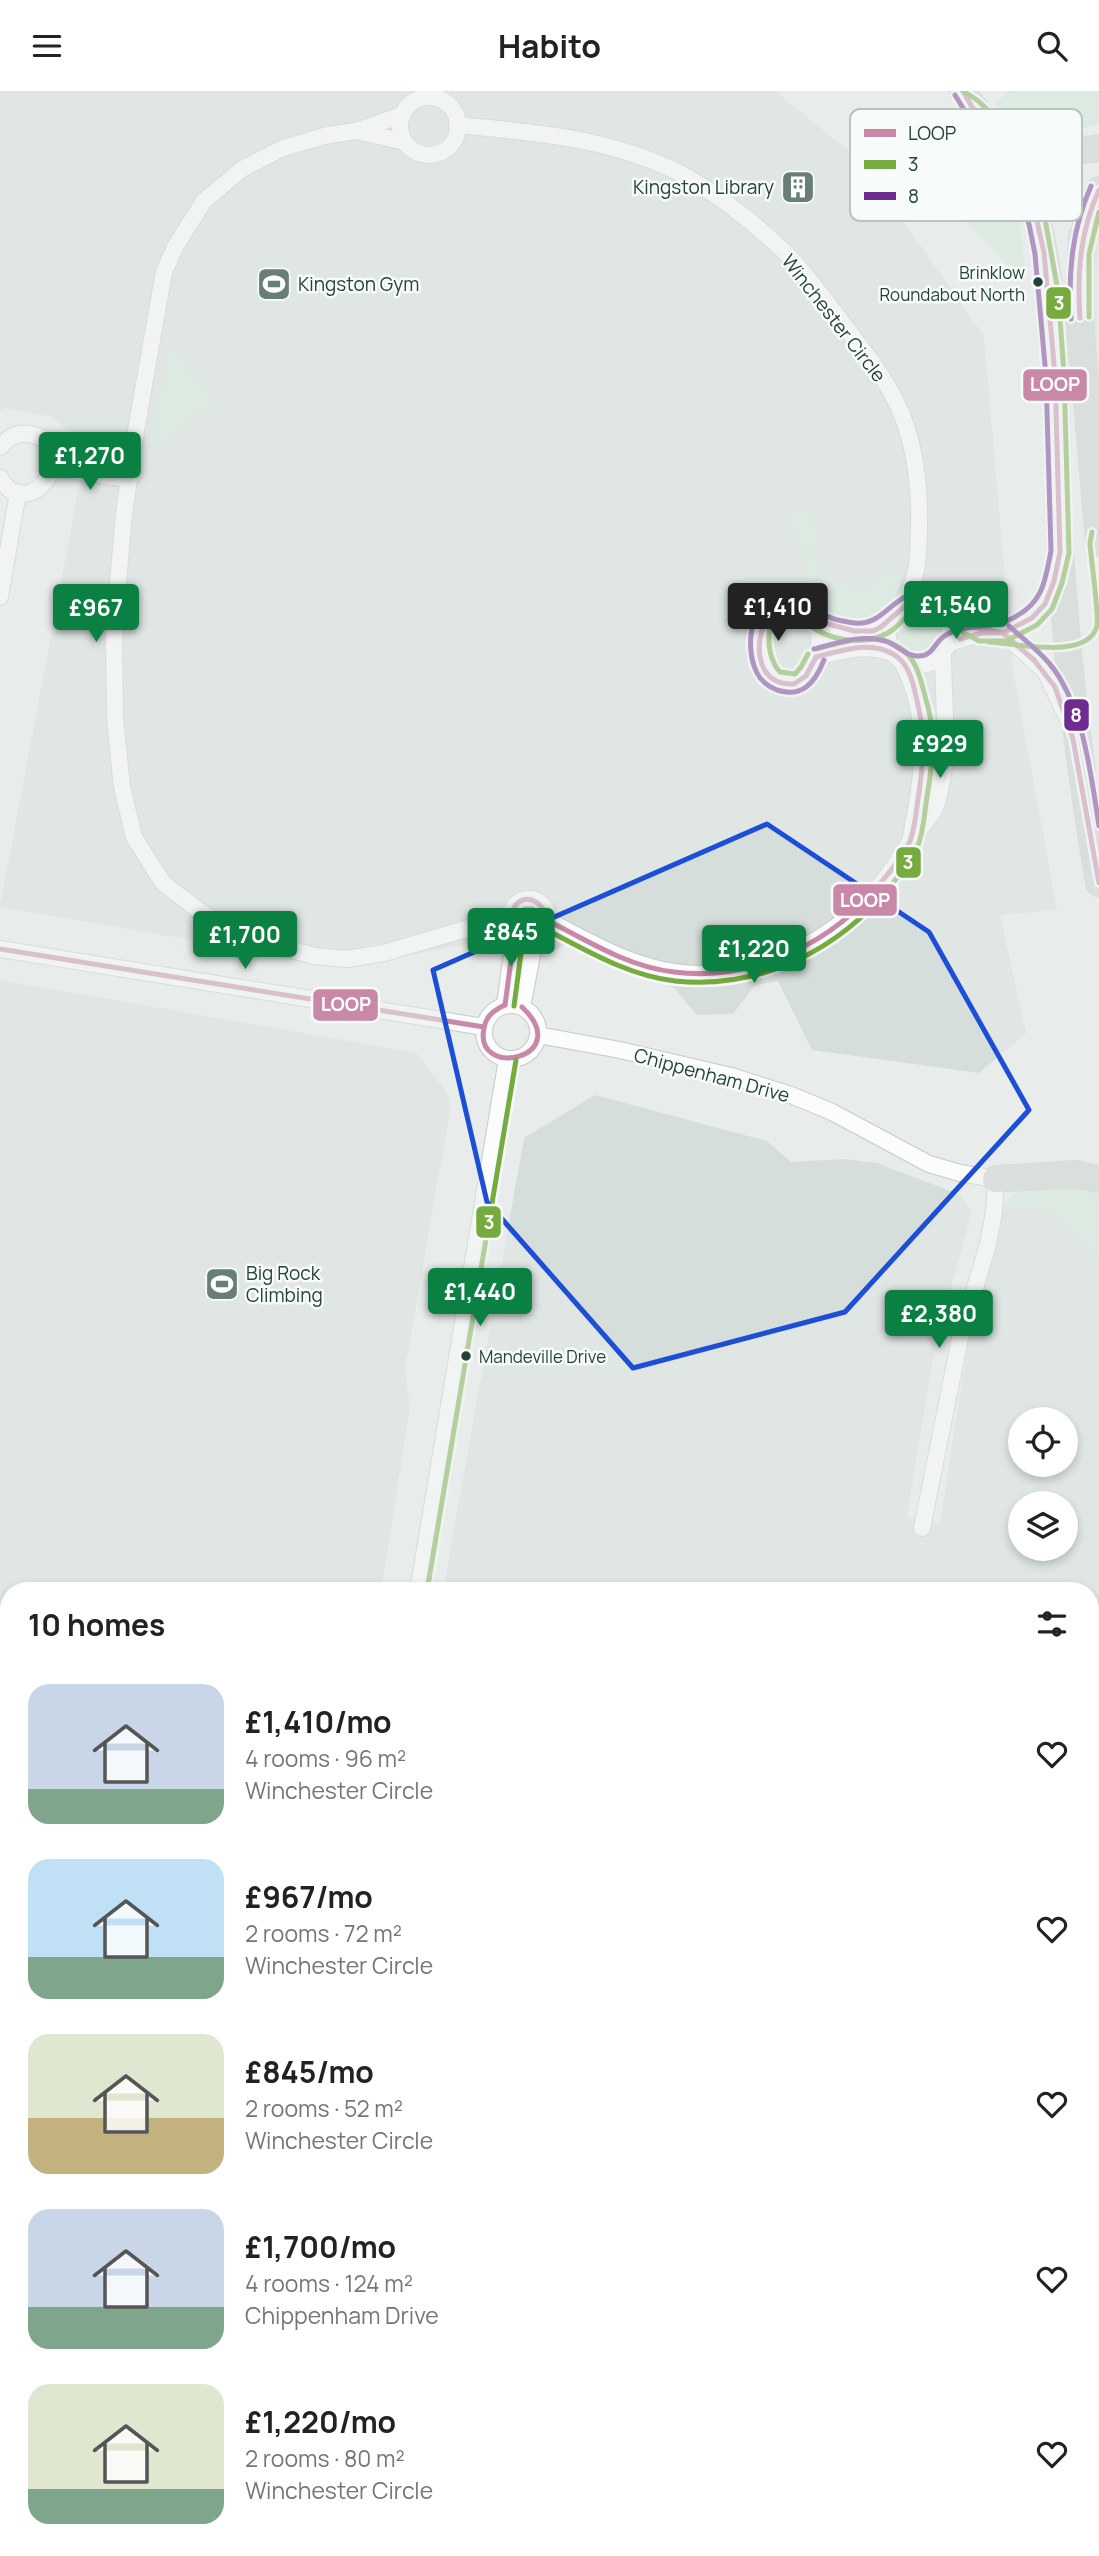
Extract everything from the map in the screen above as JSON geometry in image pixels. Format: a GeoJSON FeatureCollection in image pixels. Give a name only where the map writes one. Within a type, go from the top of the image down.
{"type":"FeatureCollection","features":[{"type":"Feature","properties":{"kind":"highway"},"geometry":{"type":"LineString","coordinates":[[946,91],[968,99]]}},
{"type":"Feature","properties":{"kind":"highway"},"geometry":{"type":"LineString","coordinates":[[1099,191],[1082,237],[1078,295],[1099,543]]}},
{"type":"Feature","properties":{"kind":"highway"},"geometry":{"type":"LineString","coordinates":[[1037,221],[1044,253],[1055,375],[1060,552],[1081,778],[1099,883]]}},
{"type":"Feature","properties":{"kind":"highway"},"geometry":{"type":"LineString","coordinates":[[996,1179],[1087,1176],[1099,1161]]}},
{"type":"Feature","properties":{"kind":"street"},"geometry":{"type":"LineString","coordinates":[[356,131],[405,142],[419,153],[438,153],[452,142],[457,125],[456,115],[434,94],[414,101],[402,115],[400,125],[405,142]]}},
{"type":"Feature","properties":{"kind":"street"},"geometry":{"type":"LineString","coordinates":[[402,115],[356,131],[328,135],[283,148],[242,169],[204,201],[175,247],[164,272],[141,392],[114,627],[115,719],[122,787],[134,837],[163,883],[181,899],[231,930],[278,947],[314,956],[347,959],[513,923]]}},
{"type":"Feature","properties":{"kind":"street","name":"Winchester Circle"},"geometry":{"type":"LineString","coordinates":[[457,125],[552,134],[621,150],[668,167],[706,188],[784,252],[882,375],[904,422],[918,473],[918,569],[908,596],[900,608]]}},
{"type":"Feature","properties":{"kind":"street"},"geometry":{"type":"LineString","coordinates":[[0,447],[7,439],[17,435],[35,435],[47,444],[52,453],[54,468],[44,485],[37,490],[18,492],[8,488],[0,478]]}},
{"type":"Feature","properties":{"kind":"street"},"geometry":{"type":"LineString","coordinates":[[54,468],[129,479]]}},
{"type":"Feature","properties":{"kind":"street"},"geometry":{"type":"LineString","coordinates":[[0,597],[18,492]]}},
{"type":"Feature","properties":{"kind":"street"},"geometry":{"type":"LineString","coordinates":[[816,657],[856,647],[881,649],[919,665],[928,664],[946,648],[982,633],[1003,633],[1032,618],[1045,604],[1054,581],[1060,552]]}},
{"type":"Feature","properties":{"kind":"street","name":"Winchester Circle"},"geometry":{"type":"LineString","coordinates":[[918,569],[939,610]]}},
{"type":"Feature","properties":{"kind":"street"},"geometry":{"type":"LineString","coordinates":[[790,597],[801,599],[812,608],[818,621],[819,642],[816,657],[808,675],[798,684],[785,685],[773,681],[761,656],[760,638],[763,620],[769,608],[790,597]]}},
{"type":"Feature","properties":{"kind":"street"},"geometry":{"type":"LineString","coordinates":[[818,621],[841,630],[872,631],[889,621],[900,608],[916,602],[939,610],[982,633]]}},
{"type":"Feature","properties":{"kind":"street"},"geometry":{"type":"LineString","coordinates":[[547,920],[610,951],[661,970],[711,973],[773,961],[806,946],[848,919],[883,883],[937,804],[942,777],[946,648],[950,633],[939,610]]}},
{"type":"Feature","properties":{"kind":"street"},"geometry":{"type":"LineString","coordinates":[[889,621],[887,639],[910,676],[922,718],[923,776],[911,840]]}},
{"type":"Feature","properties":{"kind":"street"},"geometry":{"type":"LineString","coordinates":[[1003,633],[1045,670],[1066,711],[1081,778]]}},
{"type":"Feature","properties":{"kind":"street"},"geometry":{"type":"LineString","coordinates":[[505,1006],[513,923],[517,903],[532,899],[543,905],[547,920],[544,929],[536,935],[525,936],[513,923]]}},
{"type":"Feature","properties":{"kind":"street"},"geometry":{"type":"LineString","coordinates":[[522,1007],[536,935]]}},
{"type":"Feature","properties":{"kind":"street"},"geometry":{"type":"LineString","coordinates":[[0,949],[484,1027]]}},
{"type":"Feature","properties":{"kind":"street"},"geometry":{"type":"LineString","coordinates":[[505,1006],[522,1007],[536,1022],[538,1035],[530,1052],[523,1057],[507,1059],[490,1051],[485,1043],[484,1027],[491,1013],[505,1006]]}},
{"type":"Feature","properties":{"kind":"street","name":"Chippenham Drive"},"geometry":{"type":"LineString","coordinates":[[538,1035],[620,1050],[731,1076],[791,1095],[832,1112],[929,1164],[996,1179]]}},
{"type":"Feature","properties":{"kind":"street"},"geometry":{"type":"LineString","coordinates":[[420,1582],[507,1059]]}},
{"type":"Feature","properties":{"kind":"street"},"geometry":{"type":"LineString","coordinates":[[922,1528],[960,1339],[988,1244],[996,1179]]}},
{"type":"Feature","properties":{"kind":"highlighted area"},"geometry":{"type":"Polygon","coordinates":[[[767,824],[929,932],[1029,1110],[845,1312],[633,1368],[487,1202],[433,970],[767,824]]]}},
{"type":"Feature","properties":{"kind":"shaded area"},"geometry":{"type":"Polygon","coordinates":[[[0,91],[775,91],[850,152],[850,221],[903,221],[984,336],[1013,670],[1057,910],[1000,915],[1026,1033],[979,1073],[812,1050],[778,981],[755,985],[733,1014],[697,1015],[674,988],[566,944],[548,954],[499,948],[488,940],[347,967],[0,907],[87,444],[52,417],[6,408],[0,410],[0,91]]]}},
{"type":"Feature","properties":{"kind":"shaded area"},"geometry":{"type":"Polygon","coordinates":[[[0,980],[417,1053],[444,1089],[451,1105],[405,1369],[410,1408],[382,1582],[0,1582],[0,980]]]}},
{"type":"Feature","properties":{"kind":"shaded area"},"geometry":{"type":"Polygon","coordinates":[[[595,1095],[767,1141],[791,1162],[844,1159],[877,1163],[961,1195],[972,1212],[936,1340],[907,1518],[940,1523],[969,1337],[1001,1209],[1044,1207],[1070,1224],[1099,1255],[1099,1582],[445,1582],[524,1138],[595,1095]]]}},
{"type":"Feature","properties":{"kind":"green space"},"geometry":{"type":"Polygon","coordinates":[[[1009,91],[1099,91],[1099,123],[1082,128],[1082,109],[1003,109],[995,103],[1009,91]]]}},
{"type":"Feature","properties":{"kind":"green space"},"geometry":{"type":"Polygon","coordinates":[[[966,221],[1020,221],[1026,276],[1018,276],[966,221]]]}},
{"type":"Feature","properties":{"kind":"green space"},"geometry":{"type":"Polygon","coordinates":[[[1099,226],[1097,352],[1093,352],[1091,273],[1099,226]]]}},
{"type":"Feature","properties":{"kind":"green space"},"geometry":{"type":"Polygon","coordinates":[[[171,350],[213,401],[156,447],[156,414],[171,350]]]}},
{"type":"Feature","properties":{"kind":"green space"},"geometry":{"type":"Polygon","coordinates":[[[797,510],[806,510],[813,517],[816,558],[824,577],[848,586],[869,588],[899,566],[900,580],[896,593],[881,614],[857,623],[844,620],[830,610],[807,573],[802,549],[792,526],[797,510]]]}},
{"type":"Feature","properties":{"kind":"green space"},"geometry":{"type":"Polygon","coordinates":[[[917,621],[926,625],[930,634],[926,643],[917,647],[908,643],[904,634],[908,625],[917,621]]]}},
{"type":"Feature","properties":{"kind":"green space"},"geometry":{"type":"Polygon","coordinates":[[[1067,1185],[1099,1189],[1099,1255],[1070,1224],[1044,1207],[1001,1209],[1006,1201],[1021,1191],[1067,1185]]]}},
{"type":"Feature","properties":{"kind":"transit line","name":"LOOP"},"geometry":{"type":"LineString","coordinates":[[963,91],[974,109]]}},
{"type":"Feature","properties":{"kind":"transit line","name":"3"},"geometry":{"type":"LineString","coordinates":[[963,91],[987,109]]}},
{"type":"Feature","properties":{"kind":"transit line","name":"8"},"geometry":{"type":"LineString","coordinates":[[955,95],[964,109]]}},
{"type":"Feature","properties":{"kind":"transit line","name":"8"},"geometry":{"type":"LineString","coordinates":[[1082,210],[1091,186]]}},
{"type":"Feature","properties":{"kind":"transit line","name":"LOOP"},"geometry":{"type":"LineString","coordinates":[[1080,318],[1081,253],[1099,190]]}},
{"type":"Feature","properties":{"kind":"transit line","name":"3"},"geometry":{"type":"LineString","coordinates":[[1089,317],[1089,254],[1099,212]]}},
{"type":"Feature","properties":{"kind":"transit line","name":"8"},"geometry":{"type":"LineString","coordinates":[[814,649],[870,638],[888,642],[909,654],[923,656],[952,632],[1002,623],[1023,612],[1031,606],[1041,590],[1051,551],[1046,376],[1035,254],[1028,221]]}},
{"type":"Feature","properties":{"kind":"transit line","name":"LOOP"},"geometry":{"type":"LineString","coordinates":[[960,639],[982,633],[1003,633],[1032,618],[1045,604],[1054,581],[1060,552],[1055,375],[1044,253],[1037,221]]}},
{"type":"Feature","properties":{"kind":"transit line","name":"3"},"geometry":{"type":"LineString","coordinates":[[808,654],[795,674],[780,672],[774,664],[769,631],[772,621],[786,608],[797,608],[810,625],[824,634],[855,641],[886,634],[910,614],[922,611],[979,641],[1006,641],[1037,625],[1052,609],[1069,553],[1064,374],[1058,291],[1045,221]]}},
{"type":"Feature","properties":{"kind":"transit line","name":"8"},"geometry":{"type":"LineString","coordinates":[[1071,319],[1070,284],[1078,221]]}},
{"type":"Feature","properties":{"kind":"transit line","name":"3"},"geometry":{"type":"LineString","coordinates":[[989,642],[1032,647],[1065,647],[1091,637],[1097,626],[1090,543],[1092,532]]}},
{"type":"Feature","properties":{"kind":"transit line","name":"8"},"geometry":{"type":"LineString","coordinates":[[824,660],[812,682],[794,692],[777,690],[761,679],[753,661],[751,634],[754,621],[768,599],[779,592],[792,589],[805,591],[827,616],[855,623],[875,619],[905,597],[925,594],[986,625]]}},
{"type":"Feature","properties":{"kind":"transit line","name":"LOOP"},"geometry":{"type":"LineString","coordinates":[[816,657],[806,676],[794,684],[773,679],[762,664],[760,644],[764,623],[774,606],[788,597],[803,601],[818,621],[854,631],[873,631],[905,606],[924,602],[967,626],[1003,633],[1034,660],[1055,687],[1073,739],[1099,883]]}},
{"type":"Feature","properties":{"kind":"transit line","name":"8"},"geometry":{"type":"LineString","coordinates":[[1009,626],[1049,663],[1070,698],[1084,740],[1099,826]]}},
{"type":"Feature","properties":{"kind":"transit line","name":"3"},"geometry":{"type":"LineString","coordinates":[[543,928],[607,961],[640,974],[675,981],[707,982],[767,972],[796,960],[849,928],[872,907],[906,866],[919,842],[932,763],[930,718],[915,666],[906,652],[899,647],[879,640],[858,639],[817,649]]}},
{"type":"Feature","properties":{"kind":"transit line","name":"LOOP"},"geometry":{"type":"LineString","coordinates":[[547,920],[641,965],[674,972],[704,974],[734,971],[790,953],[841,922],[863,902],[898,861],[912,836],[922,764],[921,717],[911,677],[904,664],[893,654],[865,647],[816,657]]}},
{"type":"Feature","properties":{"kind":"transit line","name":"LOOP"},"geometry":{"type":"LineString","coordinates":[[505,1005],[515,931],[513,911],[516,905],[528,899],[535,901],[547,916]]}},
{"type":"Feature","properties":{"kind":"transit line","name":"3"},"geometry":{"type":"LineString","coordinates":[[514,1006],[524,931],[520,914],[525,909],[532,909],[539,919]]}},
{"type":"Feature","properties":{"kind":"transit line","name":"LOOP"},"geometry":{"type":"LineString","coordinates":[[0,949],[484,1027]]}},
{"type":"Feature","properties":{"kind":"transit line","name":"LOOP"},"geometry":{"type":"LineString","coordinates":[[505,1005],[491,1014],[484,1028],[485,1044],[493,1054],[505,1058],[519,1056],[531,1050],[537,1039],[535,1025],[522,1007]]}},
{"type":"Feature","properties":{"kind":"transit line","name":"3"},"geometry":{"type":"LineString","coordinates":[[429,1582],[516,1060]]}},
{"type":"Feature","properties":{"kind":"place","name":"Kingston Library"},"geometry":{"type":"Point","coordinates":[798,187]}},
{"type":"Feature","properties":{"kind":"place","name":"Brinklow Roundabout North"},"geometry":{"type":"Point","coordinates":[1038,282]}},
{"type":"Feature","properties":{"kind":"place","name":"Kingston Gym"},"geometry":{"type":"Point","coordinates":[274,284]}},
{"type":"Feature","properties":{"kind":"place","name":"Big Rock Climbing"},"geometry":{"type":"Point","coordinates":[222,1284]}},
{"type":"Feature","properties":{"kind":"place","name":"Mandeville Drive"},"geometry":{"type":"Point","coordinates":[466,1356]}}]}
